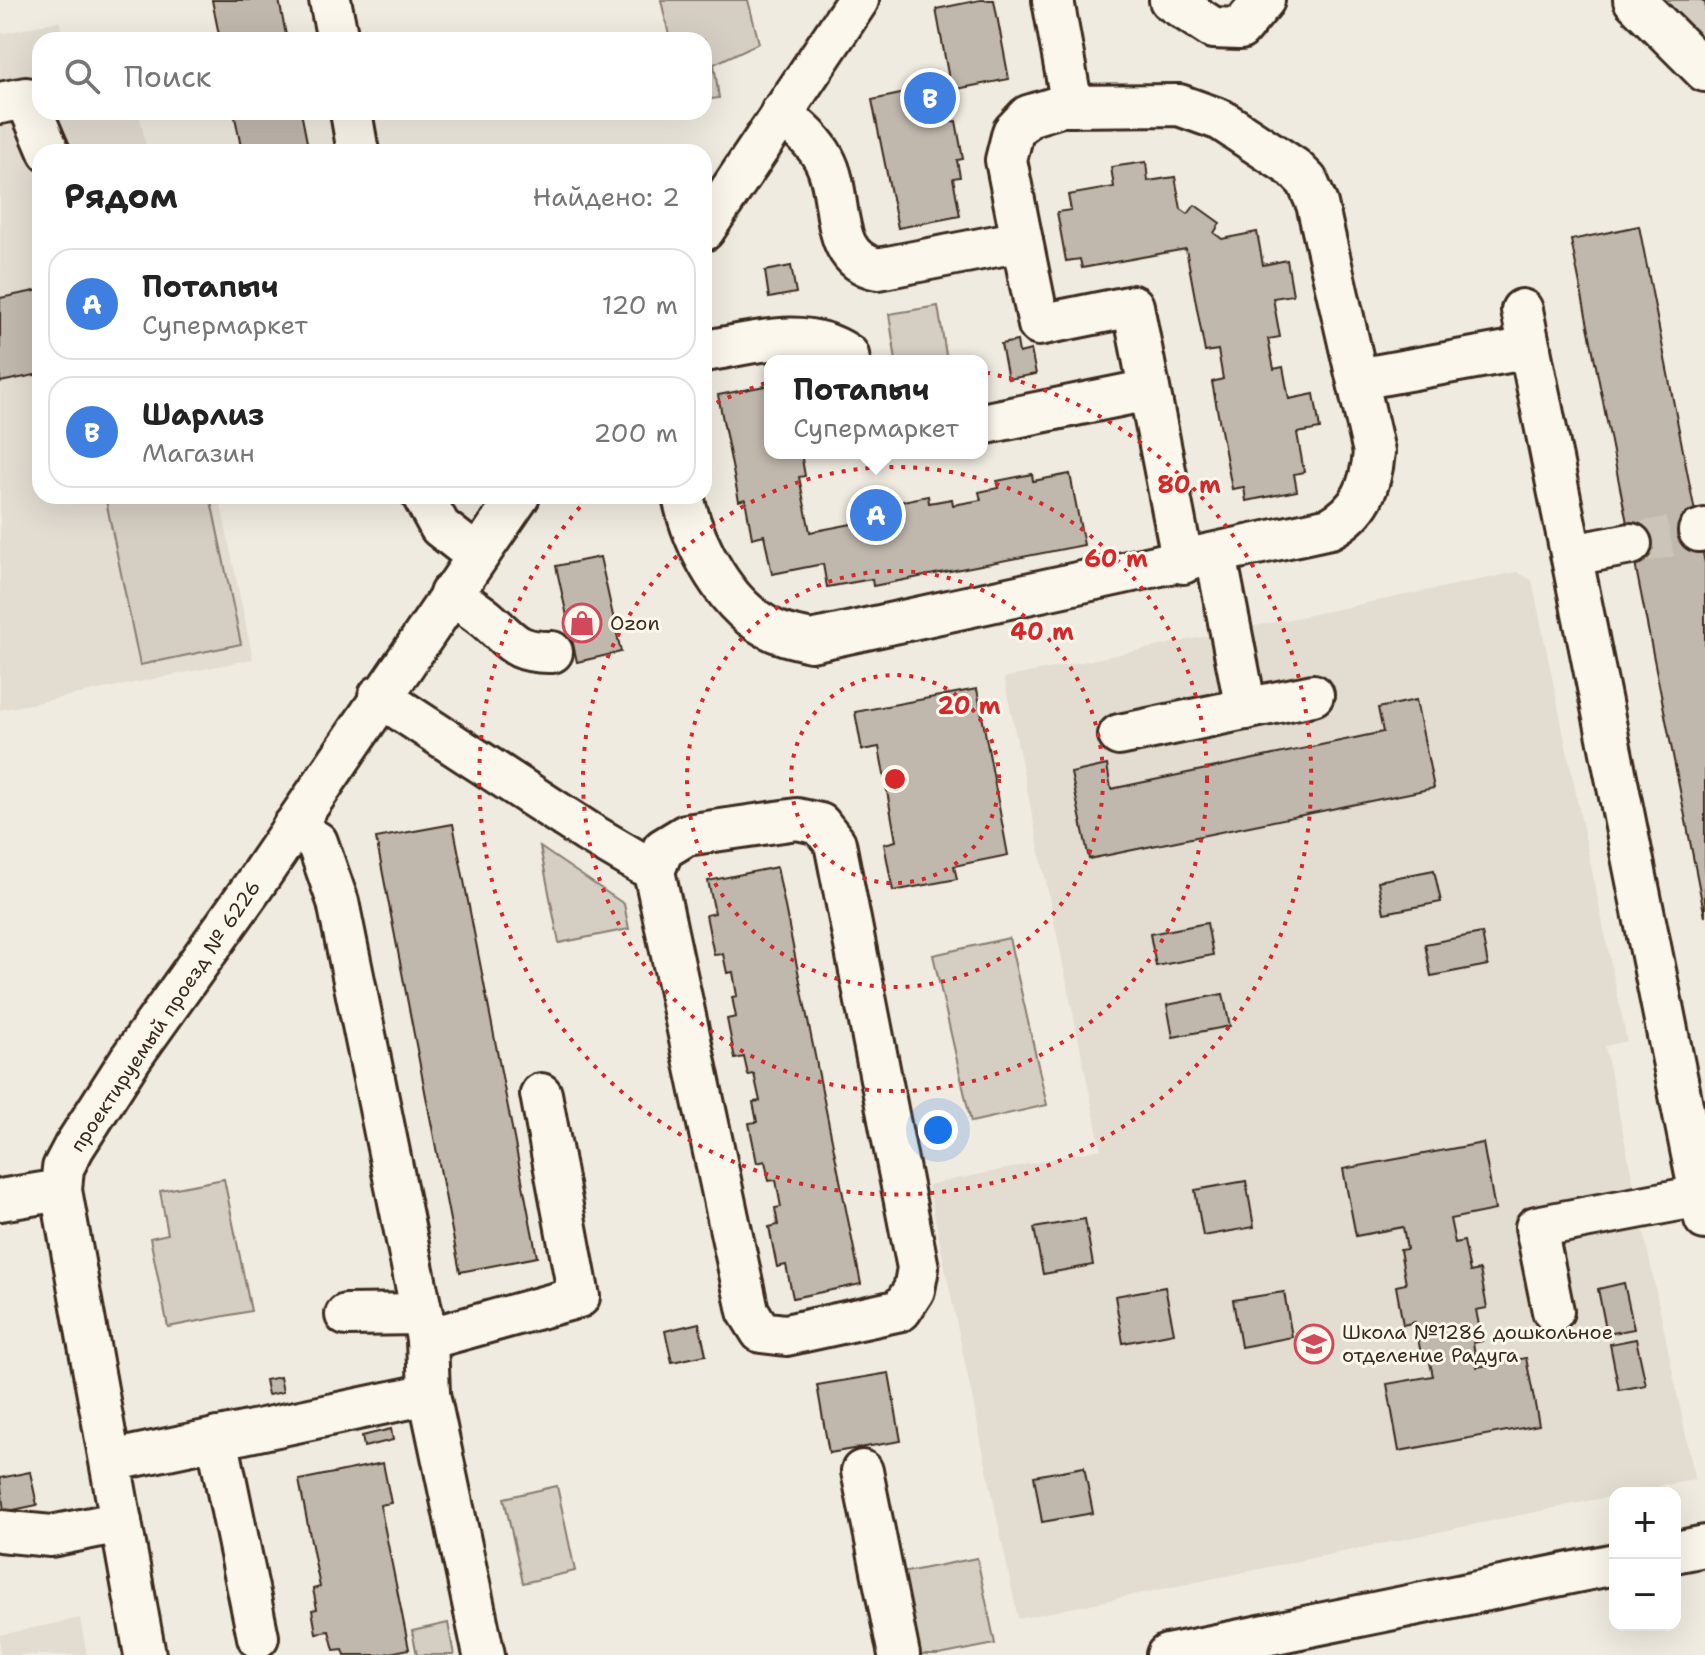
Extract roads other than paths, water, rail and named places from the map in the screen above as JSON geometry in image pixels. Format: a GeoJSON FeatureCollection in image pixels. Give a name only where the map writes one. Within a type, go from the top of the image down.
{"type":"FeatureCollection","features":[{"type":"Feature","properties":{"kind":"street"},"geometry":{"type":"LineString","coordinates":[[330,0],[336,32]]}},
{"type":"Feature","properties":{"kind":"street"},"geometry":{"type":"LineString","coordinates":[[712,218],[858,0]]}},
{"type":"Feature","properties":{"kind":"street"},"geometry":{"type":"LineString","coordinates":[[1053,0],[1072,106]]}},
{"type":"Feature","properties":{"kind":"street"},"geometry":{"type":"LineString","coordinates":[[1170,0],[1213,28],[1240,29],[1264,0]]}},
{"type":"Feature","properties":{"kind":"street"},"geometry":{"type":"LineString","coordinates":[[1634,0],[1705,71]]}},
{"type":"Feature","properties":{"kind":"street"},"geometry":{"type":"LineString","coordinates":[[0,103],[26,98],[32,112]]}},
{"type":"Feature","properties":{"kind":"street"},"geometry":{"type":"LineString","coordinates":[[686,504],[709,563],[736,604],[773,630],[811,641],[1199,559],[1330,528],[1351,517],[1372,482],[1374,452],[1317,204],[1307,181],[1294,168],[1221,120],[1179,105],[1072,106],[1028,116],[1013,132],[1006,160],[1039,325],[1133,306],[1149,390],[1199,559],[1246,709]]}},
{"type":"Feature","properties":{"kind":"street"},"geometry":{"type":"LineString","coordinates":[[781,113],[811,139],[826,161],[844,243],[851,258],[862,266],[878,269],[1022,241]]}},
{"type":"Feature","properties":{"kind":"street"},"geometry":{"type":"LineString","coordinates":[[35,120],[46,144]]}},
{"type":"Feature","properties":{"kind":"street"},"geometry":{"type":"LineString","coordinates":[[352,120],[357,144]]}},
{"type":"Feature","properties":{"kind":"street"},"geometry":{"type":"LineString","coordinates":[[1358,379],[1526,329],[1703,1208],[1536,1227],[1553,1311]]}},
{"type":"Feature","properties":{"kind":"street"},"geometry":{"type":"LineString","coordinates":[[712,350],[802,337],[835,346],[848,355]]}},
{"type":"Feature","properties":{"kind":"street"},"geometry":{"type":"LineString","coordinates":[[988,423],[1149,390]]}},
{"type":"Feature","properties":{"kind":"street"},"geometry":{"type":"LineString","coordinates":[[427,504],[440,527],[476,555]]}},
{"type":"Feature","properties":{"kind":"street","name":"проектируемый проезд № 6226"},"geometry":{"type":"LineString","coordinates":[[145,1655],[61,1190],[63,1168],[82,1134],[513,504]]}},
{"type":"Feature","properties":{"kind":"street"},"geometry":{"type":"LineString","coordinates":[[1572,555],[1631,544]]}},
{"type":"Feature","properties":{"kind":"street"},"geometry":{"type":"LineString","coordinates":[[450,594],[485,618],[514,646],[531,652],[552,652]]}},
{"type":"Feature","properties":{"kind":"street"},"geometry":{"type":"LineString","coordinates":[[1119,735],[1313,695]]}},
{"type":"Feature","properties":{"kind":"street"},"geometry":{"type":"LineString","coordinates":[[379,696],[589,833],[654,871],[748,1311],[761,1332],[786,1335],[901,1310],[914,1290],[918,1268],[835,843],[820,824],[797,819],[686,835],[663,849],[654,871]]}},
{"type":"Feature","properties":{"kind":"street"},"geometry":{"type":"LineString","coordinates":[[293,827],[317,842],[338,902],[424,1326],[429,1394],[484,1655]]}},
{"type":"Feature","properties":{"kind":"street"},"geometry":{"type":"LineString","coordinates":[[346,1315],[424,1326],[579,1297],[541,1094]]}},
{"type":"Feature","properties":{"kind":"street"},"geometry":{"type":"LineString","coordinates":[[0,1200],[61,1190]]}},
{"type":"Feature","properties":{"kind":"street"},"geometry":{"type":"LineString","coordinates":[[111,1461],[429,1394]]}},
{"type":"Feature","properties":{"kind":"street"},"geometry":{"type":"LineString","coordinates":[[217,1438],[258,1637]]}},
{"type":"Feature","properties":{"kind":"street"},"geometry":{"type":"LineString","coordinates":[[862,1471],[899,1655]]}},
{"type":"Feature","properties":{"kind":"street"},"geometry":{"type":"LineString","coordinates":[[0,1531],[51,1536],[121,1522]]}},
{"type":"Feature","properties":{"kind":"street"},"geometry":{"type":"LineString","coordinates":[[1681,1551],[1705,1546]]}},
{"type":"Feature","properties":{"kind":"street"},"geometry":{"type":"LineString","coordinates":[[1167,1655],[1609,1565]]}},
{"type":"Feature","properties":{"kind":"tunnel"},"geometry":{"type":"LineString","coordinates":[[1631,544],[1699,531]]}},
{"type":"Feature","properties":{"kind":"tram line"},"geometry":{"type":"LineString","coordinates":[[1702,0],[1705,3]]}},
{"type":"Feature","properties":{"kind":"place","name":"Шарлиз"},"geometry":{"type":"Point","coordinates":[930,98]}},
{"type":"Feature","properties":{"kind":"place","name":"Потапыч"},"geometry":{"type":"Point","coordinates":[876,515]}},
{"type":"Feature","properties":{"kind":"place","name":"Ozon"},"geometry":{"type":"Point","coordinates":[582,623]}},
{"type":"Feature","properties":{"kind":"place","name":"Школа №1286 дошкольное отделение Радуга"},"geometry":{"type":"Point","coordinates":[1314,1344]}}]}
